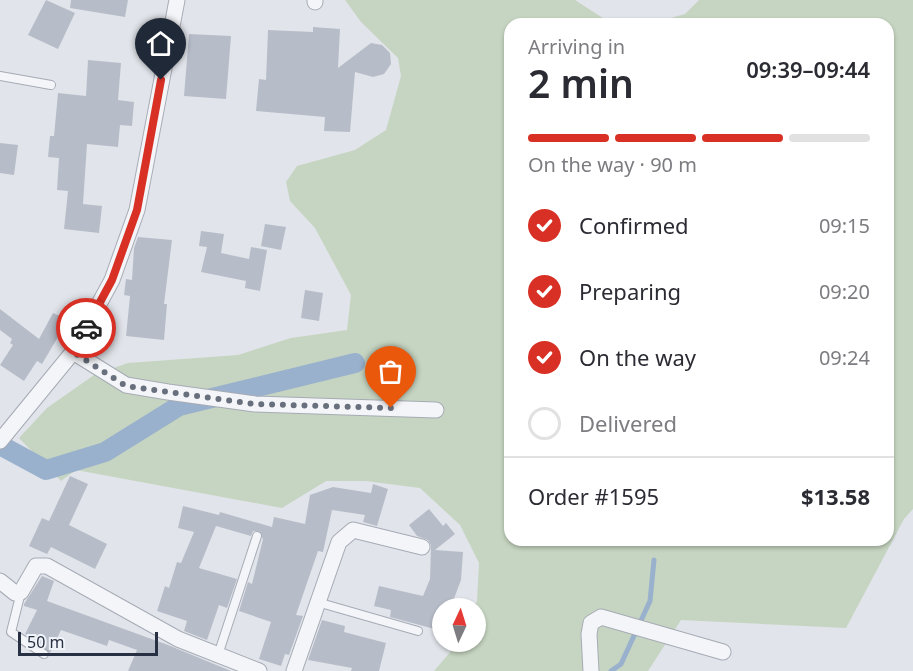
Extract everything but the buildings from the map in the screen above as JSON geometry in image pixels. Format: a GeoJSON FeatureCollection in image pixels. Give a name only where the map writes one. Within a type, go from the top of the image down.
{"type":"FeatureCollection","features":[{"type":"Feature","properties":{"kind":"street"},"geometry":{"type":"LineString","coordinates":[[0,441],[73,352],[112,280],[137,210],[177,0]]}},
{"type":"Feature","properties":{"kind":"street"},"geometry":{"type":"LineString","coordinates":[[73,352],[126,386],[255,404],[436,410]]}},
{"type":"Feature","properties":{"kind":"street"},"geometry":{"type":"LineString","coordinates":[[294,671],[339,542],[352,530],[422,547]]}},
{"type":"Feature","properties":{"kind":"street"},"geometry":{"type":"LineString","coordinates":[[0,581],[15,593],[21,592],[36,566],[47,566],[178,639],[259,671]]}},
{"type":"Feature","properties":{"kind":"street"},"geometry":{"type":"LineString","coordinates":[[591,671],[589,634],[591,623],[601,617],[723,652]]}},
{"type":"Feature","properties":{"kind":"lane"},"geometry":{"type":"LineString","coordinates":[[0,76],[51,85]]}},
{"type":"Feature","properties":{"kind":"lane"},"geometry":{"type":"LineString","coordinates":[[218,655],[257,536]]}},
{"type":"Feature","properties":{"kind":"lane"},"geometry":{"type":"LineString","coordinates":[[21,592],[11,632],[44,654]]}},
{"type":"Feature","properties":{"kind":"lane"},"geometry":{"type":"LineString","coordinates":[[317,602],[418,631]]}},
{"type":"Feature","properties":{"kind":"green space"},"geometry":{"type":"Polygon","coordinates":[[[345,0],[575,0],[603,18],[504,18],[504,546],[890,546],[846,628],[681,620],[648,671],[434,671],[450,652],[486,652],[486,598],[477,598],[479,563],[460,525],[420,488],[366,481],[326,481],[282,508],[76,470],[61,481],[19,438],[47,408],[94,375],[128,363],[238,355],[291,338],[347,330],[351,295],[315,228],[290,201],[286,182],[297,166],[355,150],[386,130],[401,76],[398,58],[361,22],[345,0]]]}},
{"type":"Feature","properties":{"kind":"green space"},"geometry":{"type":"Polygon","coordinates":[[[699,0],[913,0],[913,509],[904,519],[894,538],[894,18],[671,18],[685,14],[699,0]]]}},
{"type":"Feature","properties":{"kind":"waterway"},"geometry":{"type":"LineString","coordinates":[[0,445],[46,470],[105,452],[179,406],[355,363]]}},
{"type":"Feature","properties":{"kind":"waterway"},"geometry":{"type":"LineString","coordinates":[[611,671],[621,664],[650,601],[654,560]]}},
{"type":"Feature","properties":{"kind":"way so far"},"geometry":{"type":"LineString","coordinates":[[86,328],[73,352],[126,386],[255,404],[391,408]]}},
{"type":"Feature","properties":{"kind":"route"},"geometry":{"type":"LineString","coordinates":[[86,328],[112,280],[137,210],[161,80]]}}]}
